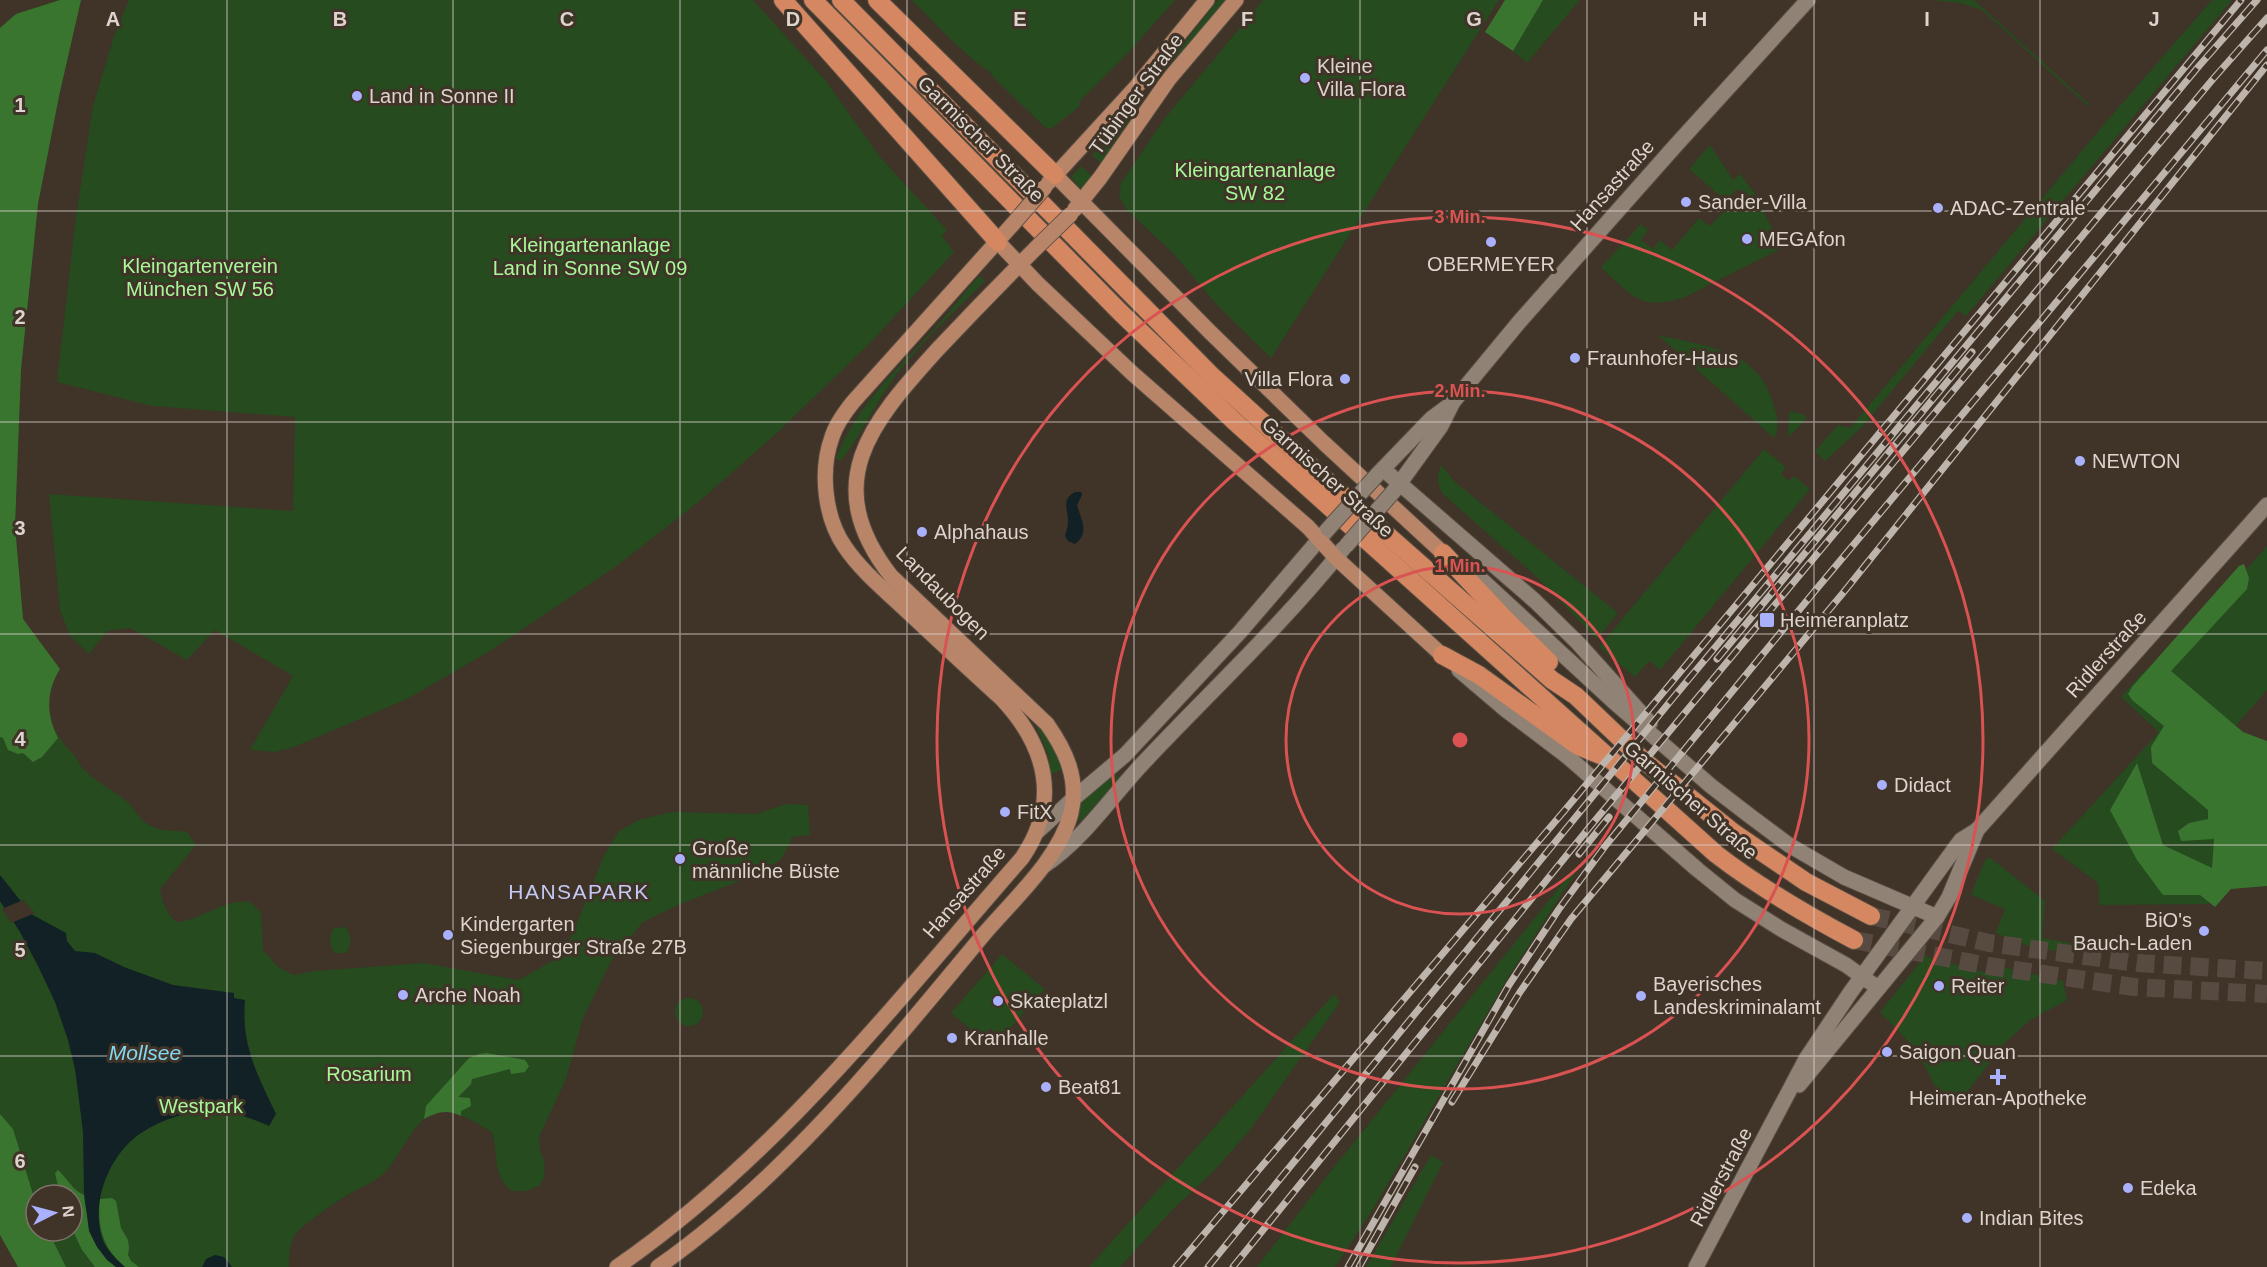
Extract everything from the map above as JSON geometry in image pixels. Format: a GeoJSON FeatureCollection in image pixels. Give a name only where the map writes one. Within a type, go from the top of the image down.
{"type":"FeatureCollection","features":[{"type":"Feature","properties":{"kind":"highway"},"geometry":{"type":"LineString","coordinates":[[783,0],[998,242]]}},
{"type":"Feature","properties":{"kind":"highway","name":"Garmischer Straße"},"geometry":{"type":"LineString","coordinates":[[813,0],[1121,313],[1226,413],[1609,759],[1709,848],[1748,879],[1792,908],[1854,940]]}},
{"type":"Feature","properties":{"kind":"highway","name":"Garmischer Straße"},"geometry":{"type":"LineString","coordinates":[[841,0],[1213,377],[1377,526],[1552,680],[1576,696],[1643,760],[1734,833],[1806,882],[1871,916]]}},
{"type":"Feature","properties":{"kind":"highway"},"geometry":{"type":"LineString","coordinates":[[877,0],[1050,181]]}},
{"type":"Feature","properties":{"kind":"highway"},"geometry":{"type":"LineString","coordinates":[[1443,553],[1558,672],[1576,696]]}},
{"type":"Feature","properties":{"kind":"highway"},"geometry":{"type":"LineString","coordinates":[[1442,655],[1479,675],[1578,746],[1609,759]]}},
{"type":"Feature","properties":{"kind":"main road","name":"Tübinger Straße"},"geometry":{"type":"LineString","coordinates":[[1050,181],[1136,87],[1207,0]]}},
{"type":"Feature","properties":{"kind":"main road","name":"Tübinger Straße"},"geometry":{"type":"LineString","coordinates":[[1071,214],[1101,178],[1169,79],[1236,0]]}},
{"type":"Feature","properties":{"kind":"main road","name":"Landaubogen"},"geometry":{"type":"LineString","coordinates":[[1038,831],[1043,812],[1043,783],[1039,755],[1033,739],[1019,717],[1002,699],[864,571],[843,545],[835,528],[826,489],[827,456],[832,435],[853,402],[1050,181]]}},
{"type":"Feature","properties":{"kind":"main road","name":"Garmischer Straße"},"geometry":{"type":"LineString","coordinates":[[1050,181],[1082,201],[1209,332],[1443,553]]}},
{"type":"Feature","properties":{"kind":"main road","name":"Landaubogen"},"geometry":{"type":"LineString","coordinates":[[1045,865],[1067,824],[1073,799],[1072,775],[1062,746],[1047,724],[891,576],[863,531],[856,501],[857,473],[864,447],[878,420],[918,372],[1019,264],[1071,214]]}},
{"type":"Feature","properties":{"kind":"main road"},"geometry":{"type":"LineString","coordinates":[[998,242],[1132,373],[1308,527],[1323,534],[1442,655]]}},
{"type":"Feature","properties":{"kind":"main road","name":"Hansastraße"},"geometry":{"type":"LineString","coordinates":[[617,1267],[681,1220],[765,1145],[844,1062],[1022,858],[1038,831]]}},
{"type":"Feature","properties":{"kind":"main road","name":"Hansastraße"},"geometry":{"type":"LineString","coordinates":[[658,1267],[751,1192],[804,1142],[921,1011],[1045,865]]}},
{"type":"Feature","properties":{"kind":"street","name":"Hansastraße"},"geometry":{"type":"LineString","coordinates":[[1045,865],[1065,851],[1127,780],[1238,666],[1341,552],[1398,487],[1441,426],[1453,402],[1513,329],[1808,0]]}},
{"type":"Feature","properties":{"kind":"street","name":"Hansastraße"},"geometry":{"type":"LineString","coordinates":[[1038,831],[1125,755],[1240,632],[1323,534],[1380,472],[1432,418],[1453,402]]}},
{"type":"Feature","properties":{"kind":"street","name":"Garmischer Straße"},"geometry":{"type":"LineString","coordinates":[[1380,472],[1534,600],[1623,691],[1683,761]]}},
{"type":"Feature","properties":{"kind":"street","name":"Ridlerstraße"},"geometry":{"type":"LineString","coordinates":[[1782,1106],[1937,917],[1949,897],[1977,831],[2267,505]]}},
{"type":"Feature","properties":{"kind":"street","name":"Garmischer Straße"},"geometry":{"type":"LineString","coordinates":[[1443,553],[1483,581],[1711,786],[1789,845],[1844,877],[1937,917]]}},
{"type":"Feature","properties":{"kind":"street"},"geometry":{"type":"LineString","coordinates":[[1442,655],[1506,710],[1568,757],[1735,900],[1846,965],[1878,988]]}},
{"type":"Feature","properties":{"kind":"street","name":"Ridlerstraße"},"geometry":{"type":"LineString","coordinates":[[1696,1267],[1806,1059],[1961,840],[1977,831]]}},
{"type":"Feature","properties":{"kind":"green space","name":"Westpark"},"geometry":{"type":"Polygon","coordinates":[[[60,0],[81,0],[38,204],[21,369],[15,526],[23,619],[60,669],[50,692],[49,704],[50,715],[58,736],[83,768],[125,800],[147,823],[160,829],[187,832],[196,845],[160,889],[162,899],[173,919],[177,922],[186,921],[235,902],[251,903],[261,913],[263,950],[278,967],[293,975],[314,971],[424,963],[519,980],[559,957],[573,933],[603,858],[618,832],[638,820],[671,812],[756,814],[786,804],[808,805],[810,835],[791,837],[791,842],[780,860],[752,876],[678,905],[643,922],[611,961],[583,1018],[566,1079],[539,1137],[545,1165],[544,1178],[539,1186],[526,1191],[511,1191],[498,1170],[492,1132],[459,1114],[444,1111],[429,1115],[422,1121],[390,1166],[380,1176],[337,1202],[297,1232],[291,1244],[289,1267],[18,1267],[0,1235],[0,28],[16,14],[60,0]]]}},
{"type":"Feature","properties":{"kind":"green space"},"geometry":{"type":"Polygon","coordinates":[[[60,0],[81,0],[38,204],[21,369],[15,526],[23,619],[60,669],[52,686],[49,703],[51,721],[58,738],[42,757],[33,762],[23,753],[18,754],[8,750],[3,738],[0,737],[0,28],[16,14],[60,0]]]}},
{"type":"Feature","properties":{"kind":"green space","name":"Kleingartenanlage Land in Sonne SW 09"},"geometry":{"type":"Polygon","coordinates":[[[129,0],[753,0],[826,81],[880,157],[947,230],[942,236],[954,252],[870,343],[778,432],[701,500],[618,565],[490,651],[407,699],[294,747],[275,752],[250,750],[293,676],[215,630],[187,660],[130,628],[107,631],[89,654],[70,636],[60,610],[49,494],[293,511],[295,417],[152,406],[57,382],[76,216],[93,106],[114,36],[129,0]]]}},
{"type":"Feature","properties":{"kind":"green space"},"geometry":{"type":"Polygon","coordinates":[[[912,0],[1175,0],[1129,52],[1079,102],[1080,106],[1051,129],[1045,127],[987,69],[951,40],[912,0]]]}},
{"type":"Feature","properties":{"kind":"green space"},"geometry":{"type":"Polygon","coordinates":[[[1218,0],[1228,0],[1102,164],[1092,155],[1150,93],[1159,75],[1218,0]]]}},
{"type":"Feature","properties":{"kind":"green space","name":"Kleingartenanlage SW 82"},"geometry":{"type":"Polygon","coordinates":[[[1263,0],[1499,0],[1271,358],[1218,306],[1174,254],[1126,209],[1119,196],[1121,183],[1165,118],[1263,0]]]}},
{"type":"Feature","properties":{"kind":"green space"},"geometry":{"type":"Polygon","coordinates":[[[1505,0],[1543,0],[1513,51],[1485,32],[1505,0]]]}},
{"type":"Feature","properties":{"kind":"green space"},"geometry":{"type":"Polygon","coordinates":[[[1543,0],[1580,0],[1527,63],[1513,51],[1543,0]]]}},
{"type":"Feature","properties":{"kind":"green space"},"geometry":{"type":"Polygon","coordinates":[[[1931,0],[1974,0],[2090,105],[2088,106],[1982,10],[1960,3],[1931,0]]]}},
{"type":"Feature","properties":{"kind":"green space"},"geometry":{"type":"Polygon","coordinates":[[[2212,0],[2232,0],[1966,316],[1958,311],[1862,427],[1825,461],[1815,451],[1838,425],[1850,428],[2106,122],[2212,0]]]}},
{"type":"Feature","properties":{"kind":"green space"},"geometry":{"type":"Polygon","coordinates":[[[1710,145],[1733,180],[1740,174],[1755,194],[1753,197],[1737,189],[1726,201],[1689,169],[1710,145]]]}},
{"type":"Feature","properties":{"kind":"green space"},"geometry":{"type":"Polygon","coordinates":[[[1081,166],[1093,177],[1082,190],[1071,177],[1081,166]]]}},
{"type":"Feature","properties":{"kind":"green space"},"geometry":{"type":"Polygon","coordinates":[[[1740,194],[1752,202],[1757,200],[1780,242],[1778,250],[1685,297],[1670,301],[1647,302],[1639,299],[1602,269],[1602,266],[1641,224],[1648,230],[1641,240],[1653,249],[1660,240],[1672,250],[1699,218],[1710,226],[1740,194]]]}},
{"type":"Feature","properties":{"kind":"green space"},"geometry":{"type":"Polygon","coordinates":[[[979,276],[985,281],[906,362],[888,386],[841,461],[836,458],[866,405],[979,276]]]}},
{"type":"Feature","properties":{"kind":"green space"},"geometry":{"type":"Polygon","coordinates":[[[1658,335],[1712,347],[1744,361],[1767,387],[1777,418],[1774,438],[1658,335]]]}},
{"type":"Feature","properties":{"kind":"green space"},"geometry":{"type":"Polygon","coordinates":[[[1791,411],[1805,415],[1806,419],[1790,436],[1788,435],[1791,411]]]}},
{"type":"Feature","properties":{"kind":"green space"},"geometry":{"type":"Polygon","coordinates":[[[1764,449],[1786,467],[1781,474],[1789,481],[1794,476],[1810,489],[1660,670],[1649,661],[1635,677],[1599,647],[1764,449]]]}},
{"type":"Feature","properties":{"kind":"green space"},"geometry":{"type":"Polygon","coordinates":[[[1441,465],[1455,482],[1618,613],[1597,639],[1538,578],[1442,493],[1438,479],[1441,465]]]}},
{"type":"Feature","properties":{"kind":"green space"},"geometry":{"type":"Polygon","coordinates":[[[2267,546],[2267,690],[2226,737],[2213,883],[2208,904],[2099,905],[2098,883],[2052,849],[2159,732],[2121,697],[2145,670],[2151,675],[2157,670],[2267,546]]]}},
{"type":"Feature","properties":{"kind":"green space"},"geometry":{"type":"Polygon","coordinates":[[[2244,564],[2249,578],[2247,589],[2171,671],[2243,732],[2267,741],[2267,886],[2231,889],[2215,907],[2200,895],[2163,895],[2137,860],[2110,810],[2137,763],[2163,845],[2212,868],[2214,839],[2181,841],[2178,831],[2189,823],[2208,819],[2208,810],[2152,763],[2151,747],[2164,726],[2132,700],[2128,694],[2239,566],[2244,564]]]}},
{"type":"Feature","properties":{"kind":"green space"},"geometry":{"type":"Polygon","coordinates":[[[1039,726],[1058,754],[1063,769],[1051,774],[1048,754],[1037,728],[1039,726]]]}},
{"type":"Feature","properties":{"kind":"green space"},"geometry":{"type":"Polygon","coordinates":[[[1115,774],[1120,778],[1081,821],[1077,819],[1081,800],[1115,774]]]}},
{"type":"Feature","properties":{"kind":"green space"},"geometry":{"type":"Polygon","coordinates":[[[1989,857],[2045,901],[2042,938],[2075,944],[2074,954],[2028,946],[1996,933],[2005,909],[1971,895],[1985,860],[1989,857]]]}},
{"type":"Feature","properties":{"kind":"green space"},"geometry":{"type":"Polygon","coordinates":[[[1576,872],[1506,981],[1375,1206],[1335,1267],[1257,1267],[1334,1167],[1571,873],[1576,872]]]}},
{"type":"Feature","properties":{"kind":"green space"},"geometry":{"type":"Polygon","coordinates":[[[345,927],[350,936],[348,950],[346,953],[334,953],[330,940],[332,931],[334,928],[345,927]]]}},
{"type":"Feature","properties":{"kind":"green space","name":"Skateplatzl"},"geometry":{"type":"Polygon","coordinates":[[[1002,954],[1045,989],[1002,1037],[999,1036],[995,1041],[988,1036],[993,1030],[991,1028],[981,1038],[951,1013],[1002,954]]]}},
{"type":"Feature","properties":{"kind":"green space"},"geometry":{"type":"Polygon","coordinates":[[[1925,956],[1986,973],[2003,967],[2063,981],[2067,1000],[2030,1020],[2004,1044],[1961,1100],[1944,1105],[1918,1052],[1880,1012],[1925,956]]]}},
{"type":"Feature","properties":{"kind":"green space"},"geometry":{"type":"Polygon","coordinates":[[[1334,994],[1340,1002],[1250,1130],[1213,1172],[1173,1209],[1120,1267],[1089,1267],[1334,994]]]}},
{"type":"Feature","properties":{"kind":"green space"},"geometry":{"type":"Polygon","coordinates":[[[689,998],[699,1002],[703,1012],[699,1022],[689,1026],[679,1022],[675,1012],[679,1002],[689,998]]]}},
{"type":"Feature","properties":{"kind":"green space"},"geometry":{"type":"Polygon","coordinates":[[[487,1053],[525,1060],[529,1066],[525,1072],[511,1074],[510,1069],[472,1079],[471,1084],[458,1097],[470,1098],[471,1106],[461,1111],[461,1116],[442,1112],[424,1119],[426,1106],[469,1058],[487,1053]]]}},
{"type":"Feature","properties":{"kind":"green space"},"geometry":{"type":"Polygon","coordinates":[[[0,1114],[13,1129],[30,1183],[24,1183],[24,1243],[54,1243],[66,1267],[18,1267],[0,1235],[0,1114]]]}},
{"type":"Feature","properties":{"kind":"green space"},"geometry":{"type":"Polygon","coordinates":[[[1431,1155],[1443,1162],[1391,1267],[1366,1267],[1431,1155]]]}},
{"type":"Feature","properties":{"kind":"green space"},"geometry":{"type":"Polygon","coordinates":[[[58,1170],[69,1183],[57,1183],[55,1173],[58,1170]]]}},
{"type":"Feature","properties":{"kind":"green space"},"geometry":{"type":"Polygon","coordinates":[[[84,1195],[87,1214],[94,1234],[104,1253],[116,1267],[95,1267],[79,1243],[84,1243],[84,1195]]]}},
{"type":"Feature","properties":{"kind":"green space"},"geometry":{"type":"Polygon","coordinates":[[[112,1198],[116,1201],[121,1228],[128,1240],[128,1255],[131,1261],[139,1267],[125,1267],[111,1252],[103,1237],[100,1199],[112,1198]]]}},
{"type":"Feature","properties":{"kind":"water"},"geometry":{"type":"Polygon","coordinates":[[[1075,492],[1081,492],[1082,495],[1077,505],[1083,530],[1080,539],[1075,544],[1068,541],[1065,536],[1068,524],[1066,505],[1068,498],[1075,492]]]}},
{"type":"Feature","properties":{"kind":"water","name":"Mollsee"},"geometry":{"type":"Polygon","coordinates":[[[0,875],[31,914],[66,933],[67,941],[75,951],[95,953],[124,967],[173,985],[234,993],[234,998],[245,1000],[245,1031],[248,1045],[257,1072],[276,1114],[269,1126],[231,1113],[197,1112],[177,1116],[157,1124],[131,1141],[107,1175],[102,1188],[99,1216],[104,1243],[125,1267],[116,1267],[107,1260],[89,1231],[84,1193],[83,1132],[75,1069],[68,1040],[55,1002],[39,968],[0,901],[0,875]]]}},
{"type":"Feature","properties":{"kind":"water"},"geometry":{"type":"Polygon","coordinates":[[[215,1255],[224,1257],[232,1267],[202,1267],[206,1259],[215,1255]]]}},
{"type":"Feature","properties":{"kind":"pier"},"geometry":{"type":"Polygon","coordinates":[[[23,900],[35,913],[11,923],[2,909],[23,900]]]}},
{"type":"Feature","properties":{"kind":"tunnel"},"geometry":{"type":"LineString","coordinates":[[1871,916],[1989,943],[2137,963],[2267,971]]}},
{"type":"Feature","properties":{"kind":"tunnel"},"geometry":{"type":"LineString","coordinates":[[1854,940],[1988,966],[2134,987],[2267,994]]}},
{"type":"Feature","properties":{"kind":"railway"},"geometry":{"type":"LineString","coordinates":[[1176,1267],[1565,810],[2241,0]]}},
{"type":"Feature","properties":{"kind":"railway"},"geometry":{"type":"LineString","coordinates":[[1208,1267],[1673,698],[2199,66],[2257,0]]}},
{"type":"Feature","properties":{"kind":"railway"},"geometry":{"type":"LineString","coordinates":[[1233,1267],[1588,829],[2213,79],[2267,18]]}},
{"type":"Feature","properties":{"kind":"railway"},"geometry":{"type":"LineString","coordinates":[[1348,1267],[1509,985],[1559,909],[1606,845],[1814,592],[2267,50]]}},
{"type":"Feature","properties":{"kind":"railway"},"geometry":{"type":"LineString","coordinates":[[1452,1102],[1520,992],[1571,919],[1843,593],[2267,65]]}},
{"type":"Feature","properties":{"kind":"railway"},"geometry":{"type":"LineString","coordinates":[[1717,659],[1972,352]]}},
{"type":"Feature","properties":{"kind":"railway"},"geometry":{"type":"LineString","coordinates":[[1579,854],[1609,817]]}},
{"type":"Feature","properties":{"kind":"railway"},"geometry":{"type":"LineString","coordinates":[[1359,1267],[1415,1167]]}},
{"type":"Feature","properties":{"kind":"place","name":"Kleine Villa Flora"},"geometry":{"type":"Point","coordinates":[1305,78]}},
{"type":"Feature","properties":{"kind":"place","name":"Land in Sonne II"},"geometry":{"type":"Point","coordinates":[357,96]}},
{"type":"Feature","properties":{"kind":"place","name":"Sander-Villa"},"geometry":{"type":"Point","coordinates":[1686,202]}},
{"type":"Feature","properties":{"kind":"place","name":"ADAC-Zentrale"},"geometry":{"type":"Point","coordinates":[1938,208]}},
{"type":"Feature","properties":{"kind":"place","name":"MEGAfon"},"geometry":{"type":"Point","coordinates":[1747,239]}},
{"type":"Feature","properties":{"kind":"place","name":"OBERMEYER"},"geometry":{"type":"Point","coordinates":[1491,242]}},
{"type":"Feature","properties":{"kind":"place","name":"Fraunhofer-Haus"},"geometry":{"type":"Point","coordinates":[1575,358]}},
{"type":"Feature","properties":{"kind":"place","name":"Villa Flora"},"geometry":{"type":"Point","coordinates":[1345,379]}},
{"type":"Feature","properties":{"kind":"place","name":"NEWTON"},"geometry":{"type":"Point","coordinates":[2080,461]}},
{"type":"Feature","properties":{"kind":"place","name":"Alphahaus"},"geometry":{"type":"Point","coordinates":[922,532]}},
{"type":"Feature","properties":{"kind":"place","name":"Heimeranplatz"},"geometry":{"type":"Point","coordinates":[1767,620]}},
{"type":"Feature","properties":{"kind":"place","name":"Didact"},"geometry":{"type":"Point","coordinates":[1882,785]}},
{"type":"Feature","properties":{"kind":"place","name":"FitX"},"geometry":{"type":"Point","coordinates":[1005,812]}},
{"type":"Feature","properties":{"kind":"place","name":"Große männliche Büste"},"geometry":{"type":"Point","coordinates":[680,859]}},
{"type":"Feature","properties":{"kind":"place","name":"BiO's Bauch-Laden"},"geometry":{"type":"Point","coordinates":[2204,931]}},
{"type":"Feature","properties":{"kind":"place","name":"Kindergarten Siegenburger Straße 27B"},"geometry":{"type":"Point","coordinates":[448,935]}},
{"type":"Feature","properties":{"kind":"place","name":"Reiter"},"geometry":{"type":"Point","coordinates":[1939,986]}},
{"type":"Feature","properties":{"kind":"place","name":"Arche Noah"},"geometry":{"type":"Point","coordinates":[403,995]}},
{"type":"Feature","properties":{"kind":"place","name":"Bayerisches Landeskriminalamt"},"geometry":{"type":"Point","coordinates":[1641,996]}},
{"type":"Feature","properties":{"kind":"place","name":"Skateplatzl"},"geometry":{"type":"Point","coordinates":[998,1001]}},
{"type":"Feature","properties":{"kind":"place","name":"Kranhalle"},"geometry":{"type":"Point","coordinates":[952,1038]}},
{"type":"Feature","properties":{"kind":"place","name":"Saigon Quan"},"geometry":{"type":"Point","coordinates":[1887,1052]}},
{"type":"Feature","properties":{"kind":"place","name":"Heimeran-Apotheke"},"geometry":{"type":"Point","coordinates":[1998,1077]}},
{"type":"Feature","properties":{"kind":"place","name":"Beat81"},"geometry":{"type":"Point","coordinates":[1046,1087]}},
{"type":"Feature","properties":{"kind":"place","name":"Edeka"},"geometry":{"type":"Point","coordinates":[2128,1188]}},
{"type":"Feature","properties":{"kind":"place","name":"Indian Bites"},"geometry":{"type":"Point","coordinates":[1967,1218]}},
{"type":"Feature","properties":{"kind":"district","name":"HANSAPARK"},"geometry":{"type":"Point","coordinates":[579,891]}},
{"type":"Feature","properties":{"kind":"park label","name":"Kleingartenverein München SW 56"},"geometry":{"type":"Point","coordinates":[200,278]}},
{"type":"Feature","properties":{"kind":"park label","name":"Rosarium"},"geometry":{"type":"Point","coordinates":[369,1074]}}]}
